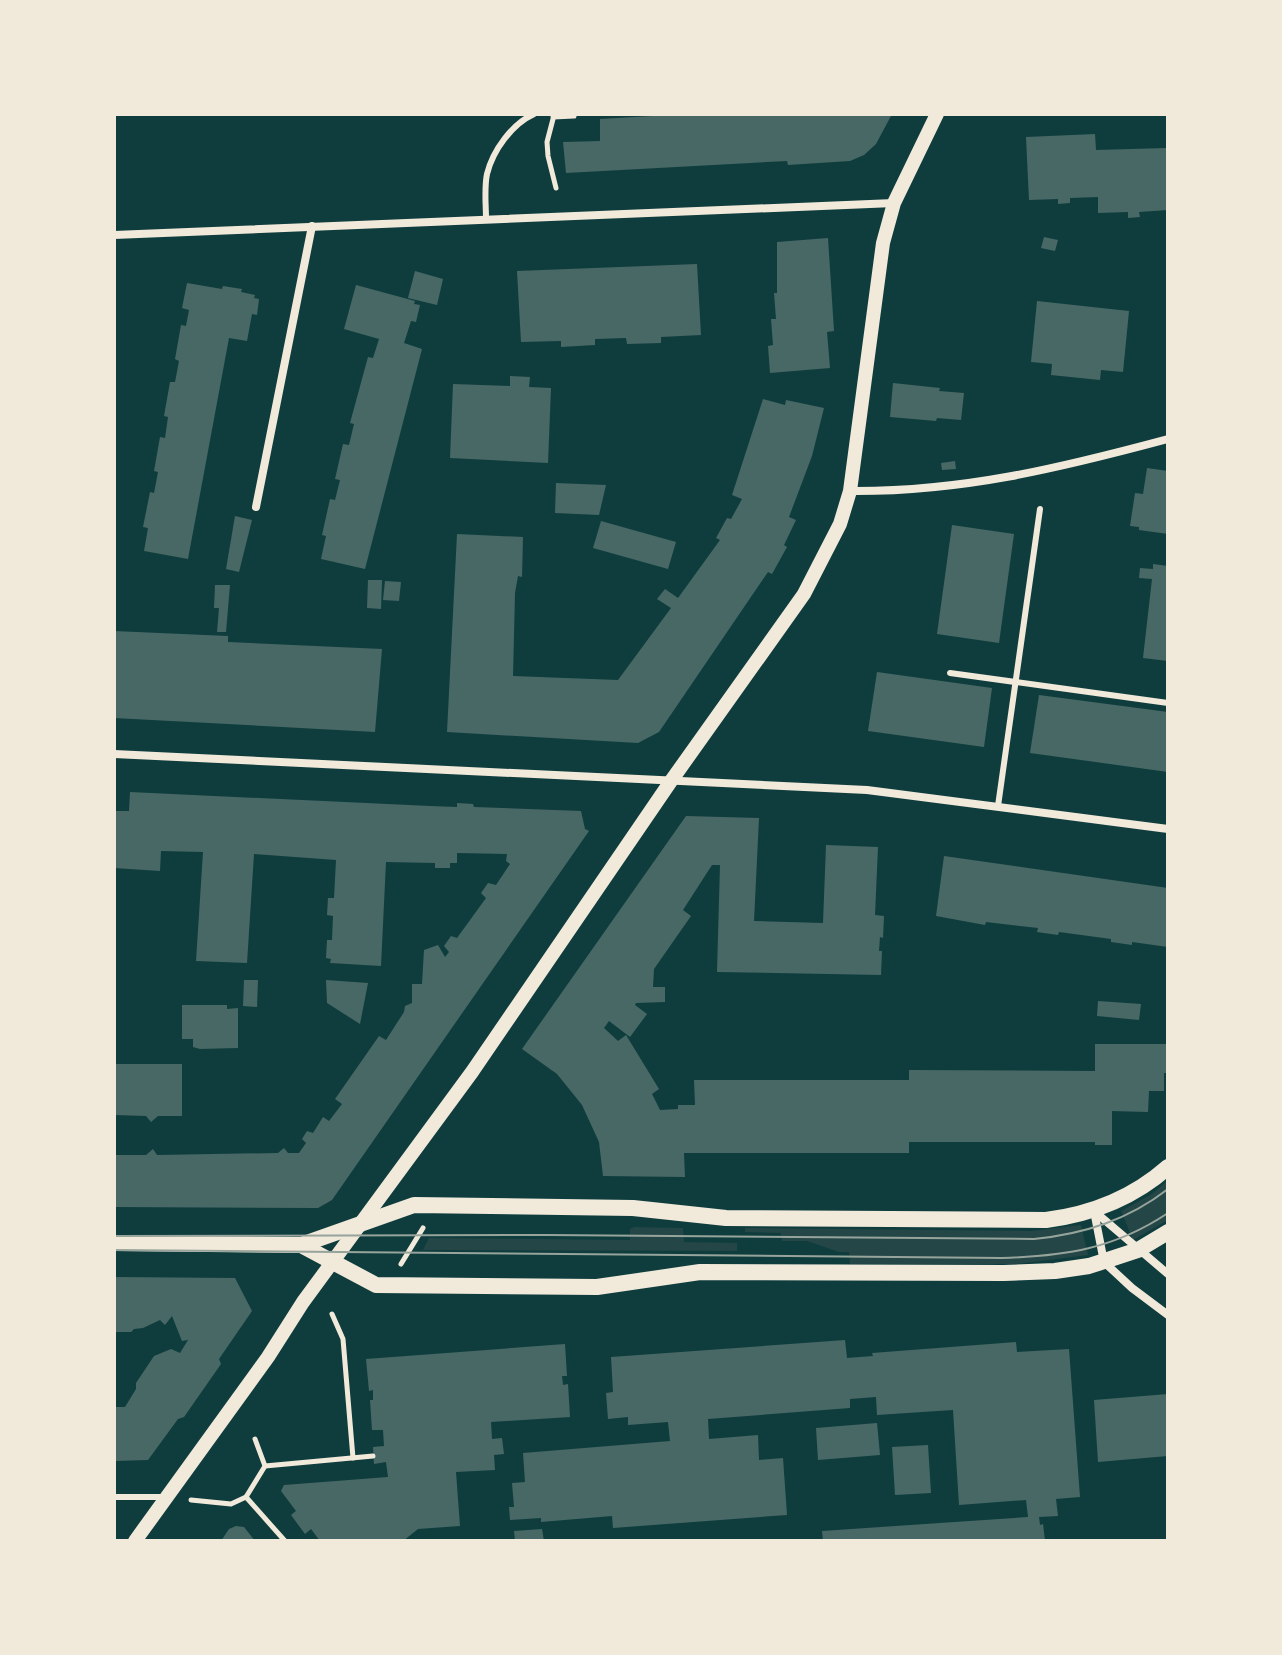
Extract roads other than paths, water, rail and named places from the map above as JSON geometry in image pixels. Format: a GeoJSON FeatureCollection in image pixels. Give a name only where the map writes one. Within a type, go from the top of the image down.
{"type":"FeatureCollection","features":[{"type":"Feature","properties":{"kind":"main road"},"geometry":{"type":"LineString","coordinates":[[114,1243],[301,1245],[414,1205],[633,1208],[726,1218],[1046,1220],[1094,1211],[1132,1194],[1168,1167]]}},
{"type":"Feature","properties":{"kind":"main road"},"geometry":{"type":"LineString","coordinates":[[301,1245],[376,1285],[597,1287],[700,1272],[1055,1271],[1104,1262],[1138,1250],[1168,1232]]}},
{"type":"Feature","properties":{"kind":"street"},"geometry":{"type":"LineString","coordinates":[[135,1541],[268,1357],[332,1262],[472,1072],[671,781],[804,594],[840,524],[850,491],[876,286],[894,203],[937,114]]}},
{"type":"Feature","properties":{"kind":"street"},"geometry":{"type":"LineString","coordinates":[[114,235],[894,203]]}},
{"type":"Feature","properties":{"kind":"street"},"geometry":{"type":"LineString","coordinates":[[256,507],[312,226]]}},
{"type":"Feature","properties":{"kind":"street"},"geometry":{"type":"LineString","coordinates":[[850,491],[922,490],[1007,478],[1168,439]]}},
{"type":"Feature","properties":{"kind":"street"},"geometry":{"type":"LineString","coordinates":[[114,754],[867,790],[1168,829]]}},
{"type":"Feature","properties":{"kind":"street"},"geometry":{"type":"LineString","coordinates":[[1094,1211],[1168,1274]]}},
{"type":"Feature","properties":{"kind":"street"},"geometry":{"type":"LineString","coordinates":[[1094,1211],[1104,1262],[1168,1315]]}},
{"type":"Feature","properties":{"kind":"lane"},"geometry":{"type":"LineString","coordinates":[[486,219],[486,176],[493,156],[518,125],[534,114]]}},
{"type":"Feature","properties":{"kind":"lane"},"geometry":{"type":"LineString","coordinates":[[998,806],[1040,509]]}},
{"type":"Feature","properties":{"kind":"lane"},"geometry":{"type":"LineString","coordinates":[[950,673],[1168,703]]}},
{"type":"Feature","properties":{"kind":"lane"},"geometry":{"type":"LineString","coordinates":[[114,1497],[166,1497]]}},
{"type":"Feature","properties":{"kind":"tram line"},"geometry":{"type":"LineString","coordinates":[[114,1236],[547,1235],[1034,1239],[1105,1224],[1137,1209],[1168,1189]]}},
{"type":"Feature","properties":{"kind":"tram line"},"geometry":{"type":"LineString","coordinates":[[114,1250],[1002,1258],[1047,1255],[1108,1243],[1168,1213]]}}]}
